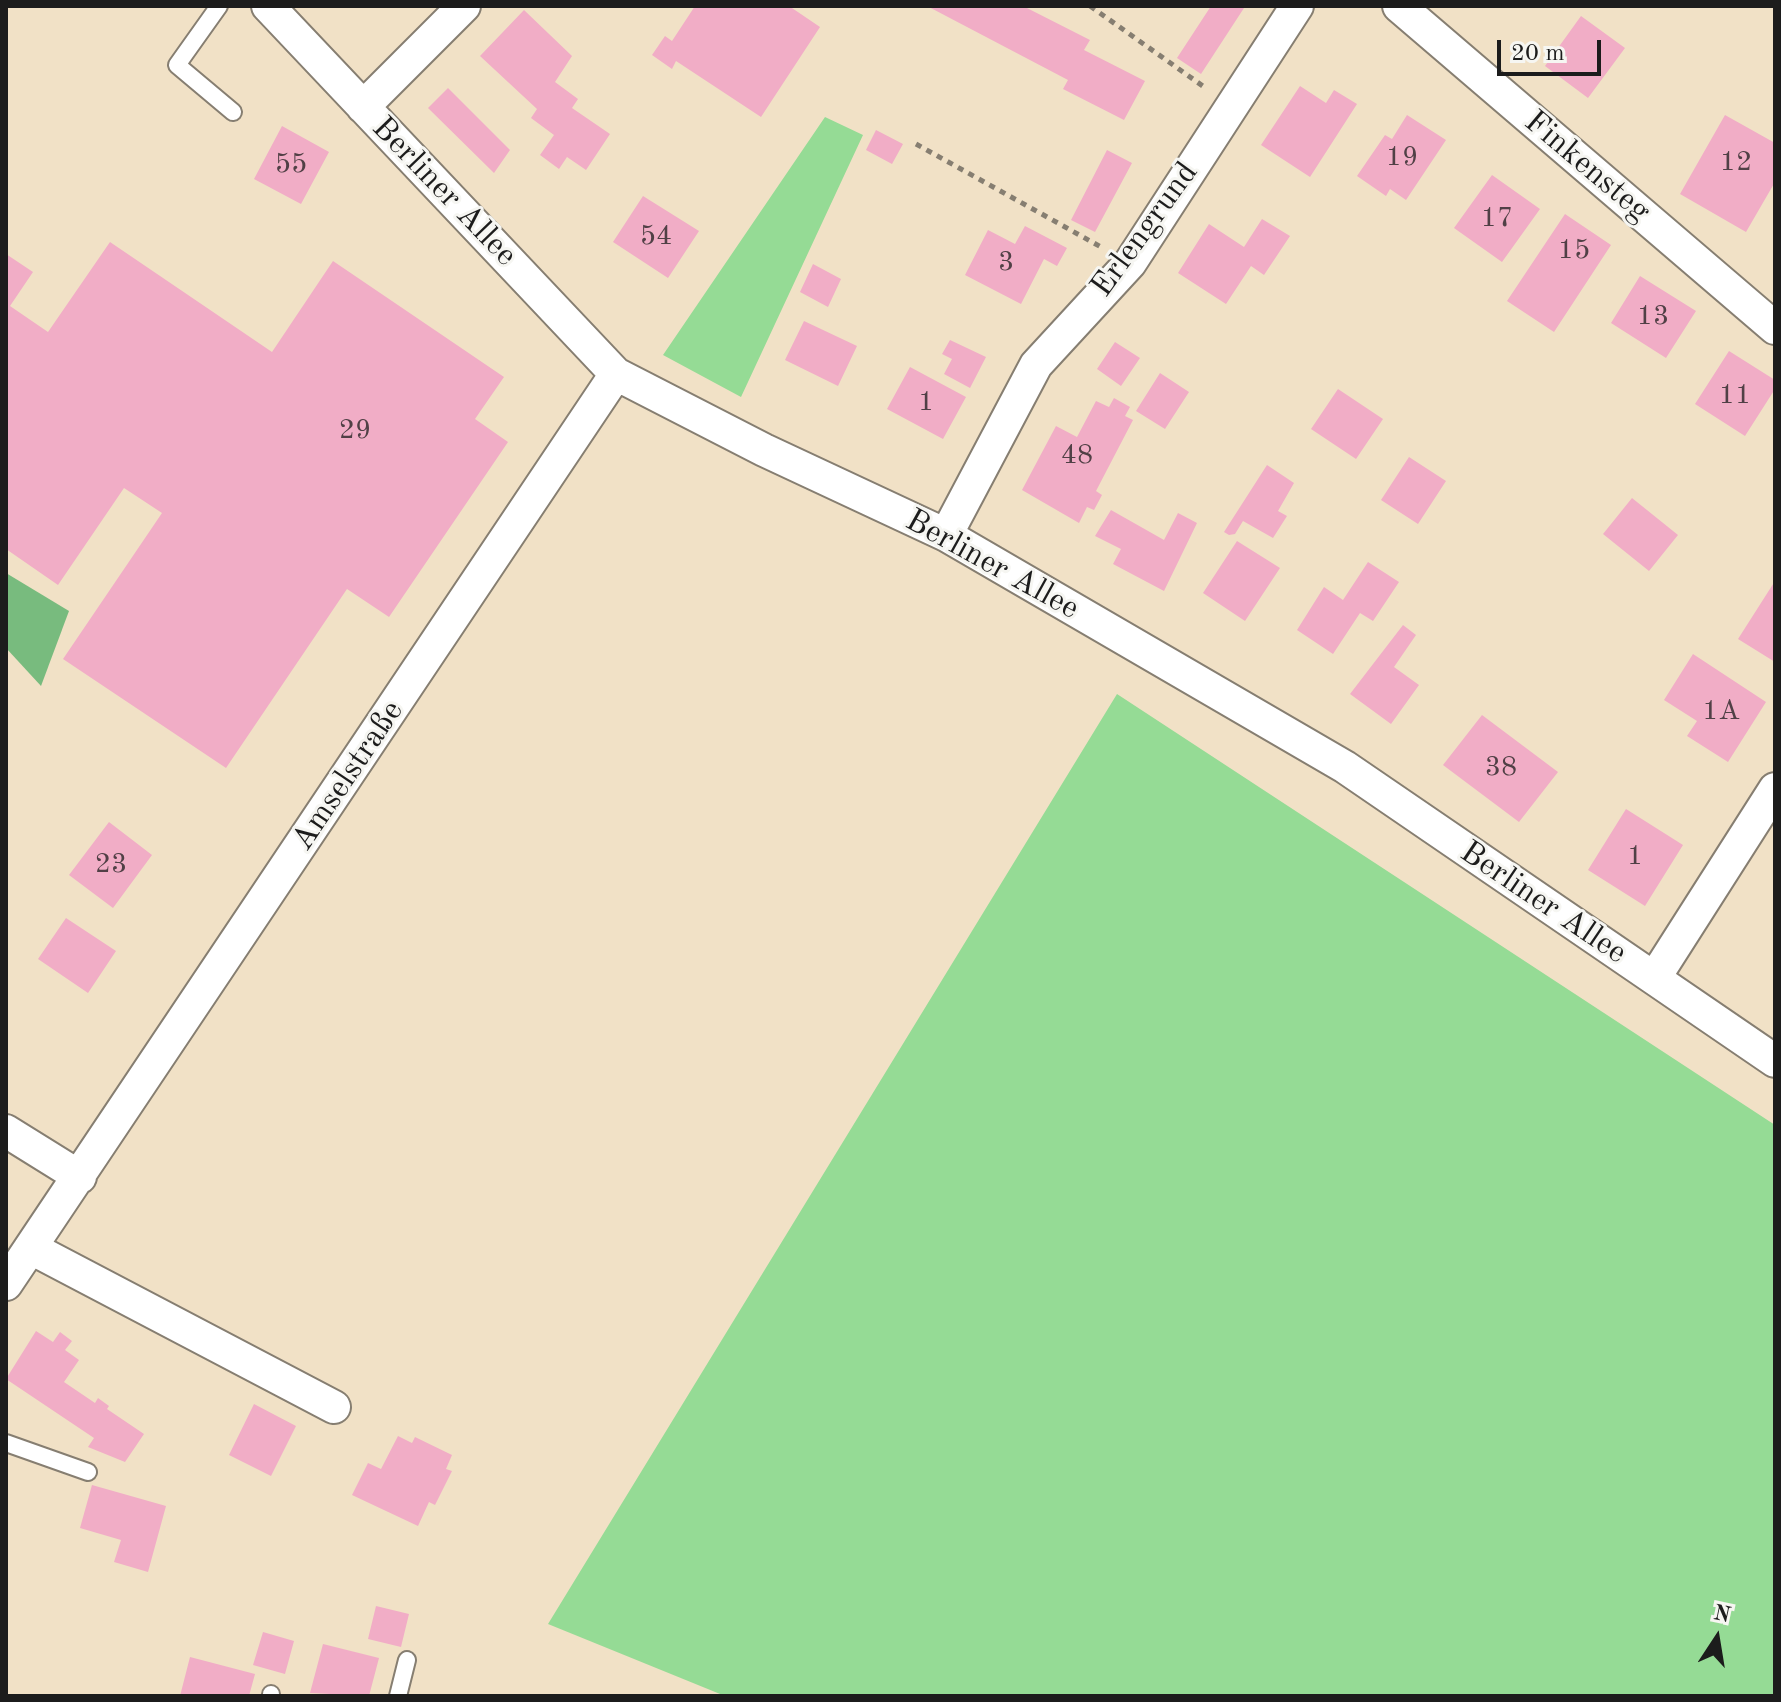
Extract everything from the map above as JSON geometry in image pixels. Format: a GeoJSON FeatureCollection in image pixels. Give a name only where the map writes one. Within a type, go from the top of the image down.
{"type":"FeatureCollection","features":[{"type":"Feature","properties":{"kind":"street","name":"Berliner Allee"},"geometry":{"type":"LineString","coordinates":[[268,6],[616,374],[788,462],[946,535],[1345,767],[1775,1061]]}},
{"type":"Feature","properties":{"kind":"street"},"geometry":{"type":"LineString","coordinates":[[363,107],[464,6]]}},
{"type":"Feature","properties":{"kind":"street","name":"Erlengrund"},"geometry":{"type":"LineString","coordinates":[[946,535],[1036,365],[1130,263],[1297,6]]}},
{"type":"Feature","properties":{"kind":"street","name":"Finkensteg"},"geometry":{"type":"LineString","coordinates":[[1399,6],[1775,328]]}},
{"type":"Feature","properties":{"kind":"street","name":"Amselstraße"},"geometry":{"type":"LineString","coordinates":[[6,1284],[616,374]]}},
{"type":"Feature","properties":{"kind":"street"},"geometry":{"type":"LineString","coordinates":[[1655,977],[1775,789]]}},
{"type":"Feature","properties":{"kind":"street"},"geometry":{"type":"LineString","coordinates":[[6,1131],[80,1177]]}},
{"type":"Feature","properties":{"kind":"street"},"geometry":{"type":"LineString","coordinates":[[31,1248],[334,1407]]}},
{"type":"Feature","properties":{"kind":"lane"},"geometry":{"type":"LineString","coordinates":[[219,6],[177,65],[233,112]]}},
{"type":"Feature","properties":{"kind":"lane"},"geometry":{"type":"LineString","coordinates":[[6,1443],[88,1472]]}},
{"type":"Feature","properties":{"kind":"lane"},"geometry":{"type":"LineString","coordinates":[[398,1696],[407,1660]]}},
{"type":"Feature","properties":{"kind":"path"},"geometry":{"type":"LineString","coordinates":[[1090,6],[1230,107]]}},
{"type":"Feature","properties":{"kind":"path"},"geometry":{"type":"LineString","coordinates":[[916,144],[1130,263]]}},
{"type":"Feature","properties":{"kind":"green space"},"geometry":{"type":"Polygon","coordinates":[[[825,117],[863,135],[741,397],[663,355],[825,117]]]}},
{"type":"Feature","properties":{"kind":"green space"},"geometry":{"type":"Polygon","coordinates":[[[6,573],[69,611],[41,686],[6,648],[6,573]]]}},
{"type":"Feature","properties":{"kind":"green space"},"geometry":{"type":"Polygon","coordinates":[[[1117,694],[1775,1125],[1775,1696],[725,1696],[548,1624],[1117,694]]]}},
{"type":"Feature","properties":{"kind":"building"},"geometry":{"type":"Polygon","coordinates":[[[695,6],[789,6],[820,27],[761,117],[676,61],[672,69],[652,55],[665,36],[672,41],[695,6]]]}},
{"type":"Feature","properties":{"kind":"building"},"geometry":{"type":"Polygon","coordinates":[[[927,6],[1023,6],[1090,40],[1084,50],[1145,81],[1124,120],[1063,89],[1068,80],[927,6]]]}},
{"type":"Feature","properties":{"kind":"building"},"geometry":{"type":"Polygon","coordinates":[[[1211,6],[1244,8],[1201,74],[1177,58],[1211,6]]]}},
{"type":"Feature","properties":{"kind":"building"},"geometry":{"type":"Polygon","coordinates":[[[524,10],[572,56],[555,82],[578,99],[572,108],[610,134],[586,170],[567,157],[559,169],[540,155],[554,135],[531,118],[537,109],[480,56],[524,10]]]}},
{"type":"Feature","properties":{"kind":"building"},"geometry":{"type":"Polygon","coordinates":[[[1581,16],[1625,48],[1588,98],[1545,66],[1581,16]]]}},
{"type":"Feature","properties":{"kind":"building"},"geometry":{"type":"Polygon","coordinates":[[[1300,86],[1326,103],[1334,90],[1357,104],[1310,177],[1261,145],[1300,86]]]}},
{"type":"Feature","properties":{"kind":"building"},"geometry":{"type":"Polygon","coordinates":[[[448,88],[510,150],[494,173],[428,108],[448,88]]]}},
{"type":"Feature","properties":{"kind":"building"},"geometry":{"type":"Polygon","coordinates":[[[1407,115],[1446,140],[1406,200],[1390,189],[1386,196],[1357,176],[1385,135],[1392,139],[1407,115]]]}},
{"type":"Feature","properties":{"kind":"building"},"geometry":{"type":"Polygon","coordinates":[[[1725,115],[1775,143],[1775,182],[1746,232],[1680,194],[1725,115]]]}},
{"type":"Feature","properties":{"kind":"building"},"geometry":{"type":"Polygon","coordinates":[[[282,126],[329,152],[301,204],[254,179],[282,126]]]}},
{"type":"Feature","properties":{"kind":"building"},"geometry":{"type":"Polygon","coordinates":[[[876,130],[903,144],[892,164],[866,150],[876,130]]]}},
{"type":"Feature","properties":{"kind":"building"},"geometry":{"type":"Polygon","coordinates":[[[1107,150],[1132,163],[1095,232],[1071,220],[1107,150]]]}},
{"type":"Feature","properties":{"kind":"building"},"geometry":{"type":"Polygon","coordinates":[[[1492,175],[1540,209],[1502,262],[1454,228],[1492,175]]]}},
{"type":"Feature","properties":{"kind":"building"},"geometry":{"type":"Polygon","coordinates":[[[643,196],[699,231],[668,278],[613,242],[643,196]]]}},
{"type":"Feature","properties":{"kind":"building"},"geometry":{"type":"Polygon","coordinates":[[[1565,214],[1611,245],[1554,332],[1507,301],[1565,214]]]}},
{"type":"Feature","properties":{"kind":"building"},"geometry":{"type":"Polygon","coordinates":[[[1262,219],[1290,236],[1264,275],[1251,266],[1226,304],[1178,273],[1209,224],[1244,247],[1262,219]]]}},
{"type":"Feature","properties":{"kind":"building"},"geometry":{"type":"Polygon","coordinates":[[[1025,226],[1067,248],[1057,266],[1044,259],[1021,304],[965,275],[988,230],[1015,244],[1025,226]]]}},
{"type":"Feature","properties":{"kind":"building"},"geometry":{"type":"Polygon","coordinates":[[[110,242],[272,352],[333,261],[504,377],[475,419],[508,442],[389,617],[347,589],[226,768],[63,659],[162,513],[124,488],[58,585],[6,549],[6,254],[33,272],[10,306],[48,332],[110,242]]]}},
{"type":"Feature","properties":{"kind":"building"},"geometry":{"type":"Polygon","coordinates":[[[813,264],[841,279],[828,307],[800,292],[813,264]]]}},
{"type":"Feature","properties":{"kind":"building"},"geometry":{"type":"Polygon","coordinates":[[[1640,276],[1696,311],[1666,358],[1611,323],[1640,276]]]}},
{"type":"Feature","properties":{"kind":"building"},"geometry":{"type":"Polygon","coordinates":[[[804,321],[857,346],[838,386],[785,360],[804,321]]]}},
{"type":"Feature","properties":{"kind":"building"},"geometry":{"type":"Polygon","coordinates":[[[950,340],[986,357],[970,388],[944,374],[952,359],[942,354],[950,340]]]}},
{"type":"Feature","properties":{"kind":"building"},"geometry":{"type":"Polygon","coordinates":[[[1115,342],[1140,358],[1121,386],[1097,369],[1115,342]]]}},
{"type":"Feature","properties":{"kind":"building"},"geometry":{"type":"Polygon","coordinates":[[[1729,351],[1775,380],[1775,389],[1745,436],[1695,404],[1729,351]]]}},
{"type":"Feature","properties":{"kind":"building"},"geometry":{"type":"Polygon","coordinates":[[[910,367],[966,397],[943,439],[887,409],[910,367]]]}},
{"type":"Feature","properties":{"kind":"building"},"geometry":{"type":"Polygon","coordinates":[[[1160,373],[1189,392],[1165,429],[1136,411],[1160,373]]]}},
{"type":"Feature","properties":{"kind":"building"},"geometry":{"type":"Polygon","coordinates":[[[1338,389],[1383,419],[1356,459],[1311,429],[1338,389]]]}},
{"type":"Feature","properties":{"kind":"building"},"geometry":{"type":"Polygon","coordinates":[[[1114,398],[1130,407],[1125,416],[1133,420],[1096,491],[1102,495],[1094,510],[1087,507],[1079,523],[1022,490],[1056,426],[1077,437],[1096,401],[1109,407],[1114,398]]]}},
{"type":"Feature","properties":{"kind":"building"},"geometry":{"type":"Polygon","coordinates":[[[1409,457],[1446,481],[1418,524],[1381,500],[1409,457]]]}},
{"type":"Feature","properties":{"kind":"building"},"geometry":{"type":"Polygon","coordinates":[[[1267,465],[1294,483],[1278,511],[1287,516],[1273,538],[1243,521],[1235,534],[1229,535],[1224,532],[1267,465]]]}},
{"type":"Feature","properties":{"kind":"building"},"geometry":{"type":"Polygon","coordinates":[[[1632,498],[1678,535],[1649,571],[1603,534],[1632,498]]]}},
{"type":"Feature","properties":{"kind":"building"},"geometry":{"type":"Polygon","coordinates":[[[1111,510],[1164,540],[1178,513],[1197,523],[1164,591],[1113,564],[1121,549],[1095,536],[1111,510]]]}},
{"type":"Feature","properties":{"kind":"building"},"geometry":{"type":"Polygon","coordinates":[[[1237,541],[1280,568],[1245,621],[1203,593],[1237,541]]]}},
{"type":"Feature","properties":{"kind":"building"},"geometry":{"type":"Polygon","coordinates":[[[1368,562],[1399,582],[1373,621],[1360,613],[1333,654],[1297,630],[1324,587],[1343,600],[1368,562]]]}},
{"type":"Feature","properties":{"kind":"building"},"geometry":{"type":"Polygon","coordinates":[[[1775,581],[1775,662],[1738,639],[1775,581]]]}},
{"type":"Feature","properties":{"kind":"building"},"geometry":{"type":"Polygon","coordinates":[[[1403,625],[1416,635],[1394,667],[1419,685],[1391,724],[1350,694],[1403,625]]]}},
{"type":"Feature","properties":{"kind":"building"},"geometry":{"type":"Polygon","coordinates":[[[1693,654],[1766,702],[1728,762],[1687,736],[1697,721],[1664,700],[1693,654]]]}},
{"type":"Feature","properties":{"kind":"building"},"geometry":{"type":"Polygon","coordinates":[[[1482,715],[1558,772],[1519,822],[1443,765],[1482,715]]]}},
{"type":"Feature","properties":{"kind":"building"},"geometry":{"type":"Polygon","coordinates":[[[1626,809],[1683,845],[1645,906],[1588,870],[1626,809]]]}},
{"type":"Feature","properties":{"kind":"building"},"geometry":{"type":"Polygon","coordinates":[[[109,822],[152,855],[113,908],[69,875],[109,822]]]}},
{"type":"Feature","properties":{"kind":"building"},"geometry":{"type":"Polygon","coordinates":[[[66,918],[116,951],[88,993],[38,959],[66,918]]]}},
{"type":"Feature","properties":{"kind":"building"},"geometry":{"type":"Polygon","coordinates":[[[36,1331],[53,1342],[60,1332],[72,1341],[65,1350],[79,1360],[64,1382],[95,1403],[98,1398],[109,1406],[107,1409],[144,1434],[125,1462],[88,1447],[94,1438],[6,1379],[36,1331]]]}},
{"type":"Feature","properties":{"kind":"building"},"geometry":{"type":"Polygon","coordinates":[[[254,1404],[296,1426],[271,1476],[229,1455],[254,1404]]]}},
{"type":"Feature","properties":{"kind":"building"},"geometry":{"type":"Polygon","coordinates":[[[398,1436],[412,1443],[415,1437],[452,1455],[446,1469],[452,1471],[435,1505],[429,1502],[418,1526],[352,1495],[368,1463],[381,1469],[398,1436]]]}},
{"type":"Feature","properties":{"kind":"building"},"geometry":{"type":"Polygon","coordinates":[[[92,1485],[166,1506],[148,1572],[114,1562],[121,1540],[80,1528],[92,1485]]]}},
{"type":"Feature","properties":{"kind":"building"},"geometry":{"type":"Polygon","coordinates":[[[376,1606],[409,1614],[401,1647],[368,1639],[376,1606]]]}},
{"type":"Feature","properties":{"kind":"building"},"geometry":{"type":"Polygon","coordinates":[[[263,1632],[294,1641],[285,1674],[253,1665],[263,1632]]]}},
{"type":"Feature","properties":{"kind":"building"},"geometry":{"type":"Polygon","coordinates":[[[323,1644],[379,1658],[369,1696],[310,1693],[323,1644]]]}},
{"type":"Feature","properties":{"kind":"building"},"geometry":{"type":"Polygon","coordinates":[[[190,1657],[255,1674],[249,1696],[180,1696],[190,1657]]]}}]}
